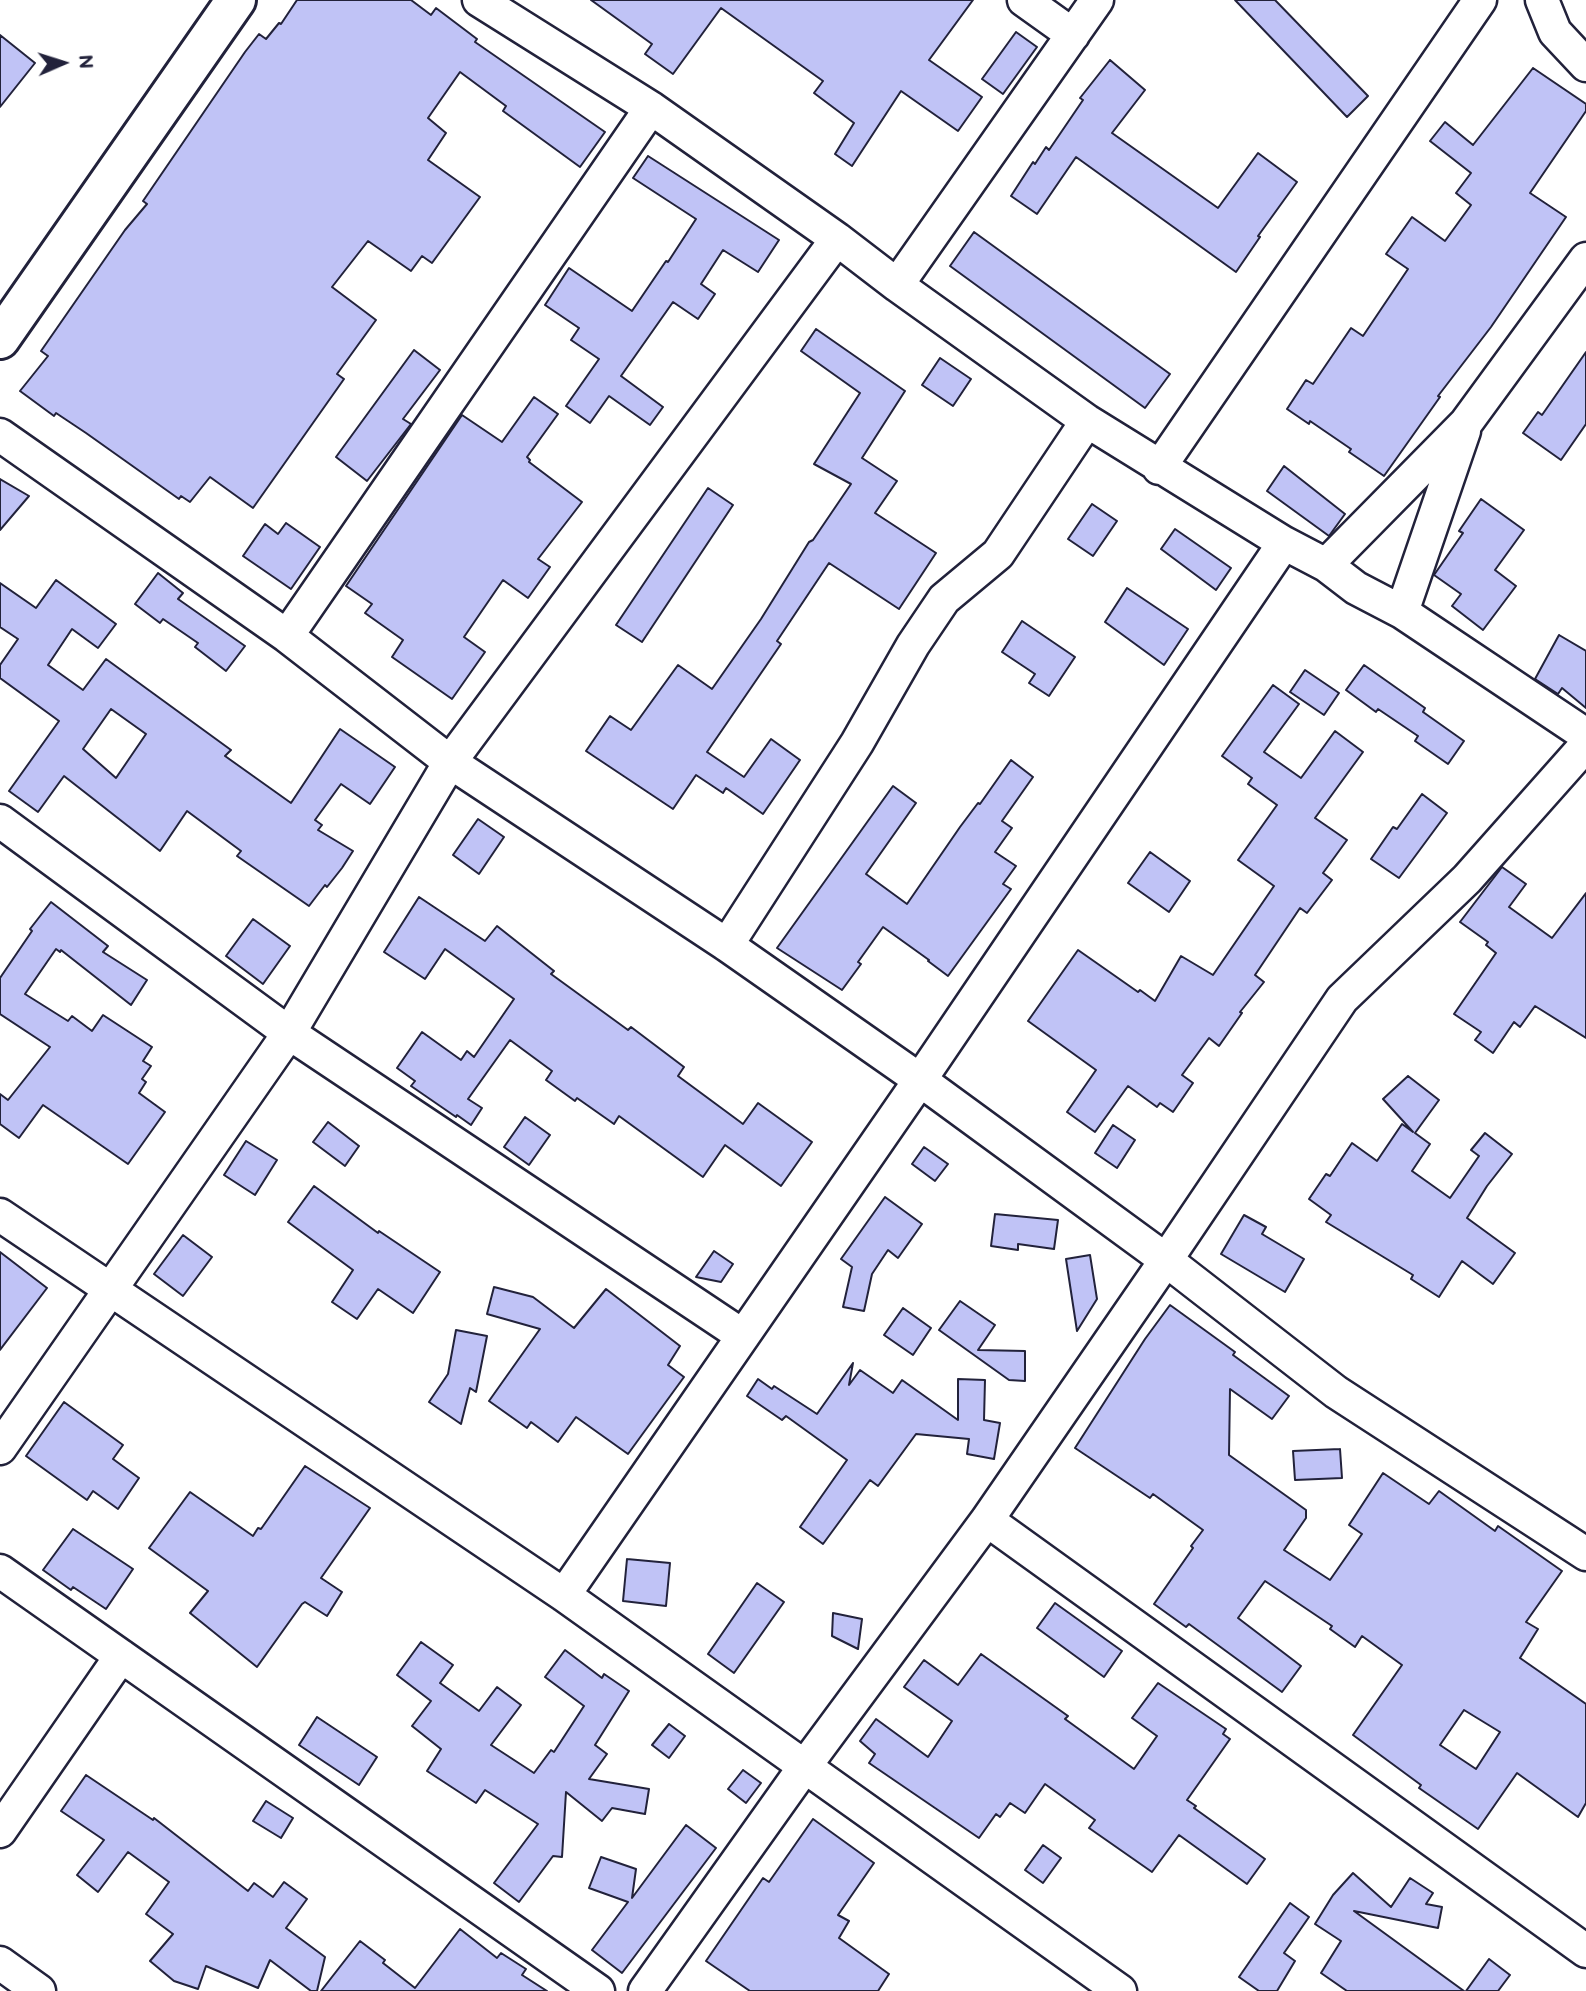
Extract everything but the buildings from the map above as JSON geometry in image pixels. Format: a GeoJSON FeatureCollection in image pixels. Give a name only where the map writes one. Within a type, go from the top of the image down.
{"type":"FeatureCollection","features":[{"type":"Feature","properties":{"kind":"street"},"geometry":{"type":"LineString","coordinates":[[0,339],[236,0]]}},
{"type":"Feature","properties":{"kind":"street"},"geometry":{"type":"LineString","coordinates":[[479,0],[651,108],[1087,421],[1159,468],[1326,565],[1356,588],[1402,612],[1586,735]]}},
{"type":"Feature","properties":{"kind":"street"},"geometry":{"type":"LineString","coordinates":[[1024,0],[1073,35]]}},
{"type":"Feature","properties":{"kind":"street"},"geometry":{"type":"LineString","coordinates":[[897,285],[1097,0]]}},
{"type":"Feature","properties":{"kind":"street"},"geometry":{"type":"LineString","coordinates":[[1159,468],[1480,0]]}},
{"type":"Feature","properties":{"kind":"street"},"geometry":{"type":"LineString","coordinates":[[1542,0],[1555,32],[1586,65]]}},
{"type":"Feature","properties":{"kind":"street"},"geometry":{"type":"LineString","coordinates":[[287,636],[651,108]]}},
{"type":"Feature","properties":{"kind":"street"},"geometry":{"type":"LineString","coordinates":[[0,1448],[289,1033],[450,762],[837,239]]}},
{"type":"Feature","properties":{"kind":"street"},"geometry":{"type":"LineString","coordinates":[[1326,565],[1466,423],[1586,259]]}},
{"type":"Feature","properties":{"kind":"street"},"geometry":{"type":"LineString","coordinates":[[727,945],[857,743],[913,645],[944,599],[998,554],[1087,421]]}},
{"type":"Feature","properties":{"kind":"street"},"geometry":{"type":"LineString","coordinates":[[1402,612],[1466,423]]}},
{"type":"Feature","properties":{"kind":"street"},"geometry":{"type":"LineString","coordinates":[[0,435],[287,636],[450,762],[727,945],[920,1080],[1166,1260],[1336,1392],[1586,1554]]}},
{"type":"Feature","properties":{"kind":"street"},"geometry":{"type":"LineString","coordinates":[[564,1595],[920,1080],[1284,543]]}},
{"type":"Feature","properties":{"kind":"street"},"geometry":{"type":"LineString","coordinates":[[645,1991],[805,1766],[987,1520],[1342,999],[1467,879],[1586,745]]}},
{"type":"Feature","properties":{"kind":"street"},"geometry":{"type":"LineString","coordinates":[[0,821],[289,1033],[743,1336]]}},
{"type":"Feature","properties":{"kind":"street"},"geometry":{"type":"LineString","coordinates":[[0,1214],[564,1595],[1119,1991]]}},
{"type":"Feature","properties":{"kind":"street"},"geometry":{"type":"LineString","coordinates":[[987,1520],[1586,1951]]}},
{"type":"Feature","properties":{"kind":"street"},"geometry":{"type":"LineString","coordinates":[[0,1571],[598,1991]]}},
{"type":"Feature","properties":{"kind":"street"},"geometry":{"type":"LineString","coordinates":[[0,1831],[121,1656]]}},
{"type":"Feature","properties":{"kind":"street"},"geometry":{"type":"LineString","coordinates":[[0,1963],[39,1991]]}}]}
